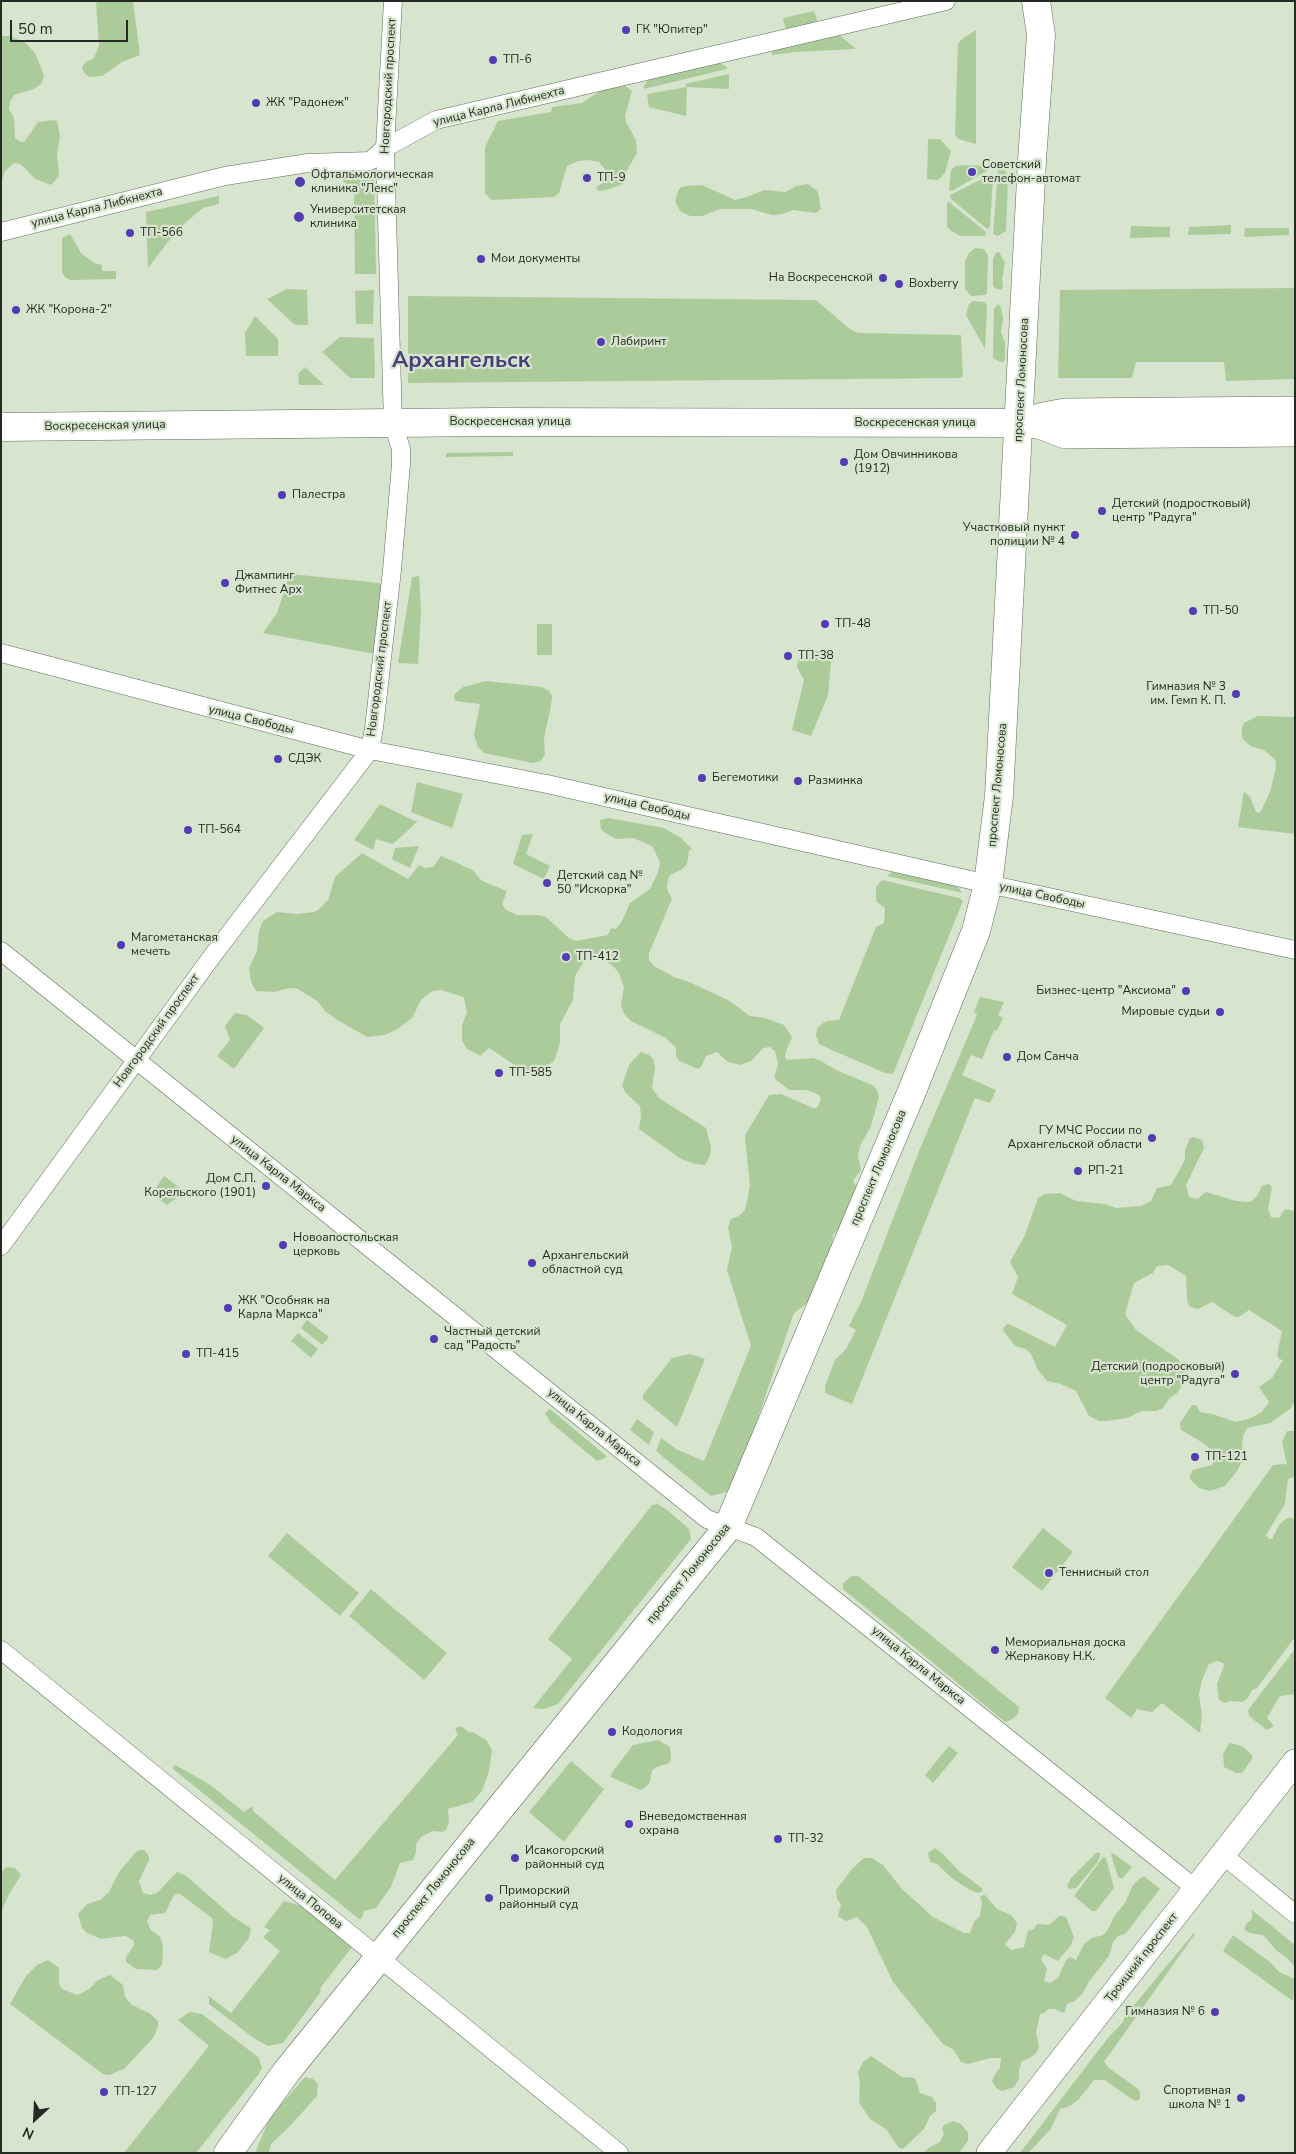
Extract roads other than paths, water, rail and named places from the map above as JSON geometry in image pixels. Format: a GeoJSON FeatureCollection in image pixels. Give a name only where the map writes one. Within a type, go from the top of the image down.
{"type":"FeatureCollection","features":[{"type":"Feature","properties":{"kind":"main road","name":"проспект Ломоносова"},"geometry":{"type":"LineString","coordinates":[[228,2153],[287,2071],[728,1527],[915,1082],[976,930],[988,884],[999,796],[1032,160],[1041,35],[1036,1]]}},
{"type":"Feature","properties":{"kind":"main road","name":"Воскресенская улица"},"geometry":{"type":"LineString","coordinates":[[1019,423],[1043,415],[1065,411],[1295,409]]}},
{"type":"Feature","properties":{"kind":"main road","name":"Воскресенская улица"},"geometry":{"type":"LineString","coordinates":[[1,427],[393,423],[1019,423],[1042,427],[1065,436],[1295,434]]}},
{"type":"Feature","properties":{"kind":"main road","name":"Троицкий проспект"},"geometry":{"type":"LineString","coordinates":[[989,2153],[1295,1762]]}},
{"type":"Feature","properties":{"kind":"street","name":"Новгородский проспект"},"geometry":{"type":"LineString","coordinates":[[1,1246],[136,1059],[284,860],[370,750],[376,719],[401,464],[401,449],[393,423],[385,148],[393,1]]}},
{"type":"Feature","properties":{"kind":"street","name":"улица Карла Либкнехта"},"geometry":{"type":"LineString","coordinates":[[1,232],[226,176],[308,163],[370,161],[385,148],[436,120],[946,1]]}},
{"type":"Feature","properties":{"kind":"street","name":"улица Свободы"},"geometry":{"type":"LineString","coordinates":[[1,653],[370,750],[547,784],[988,884],[1295,950]]}},
{"type":"Feature","properties":{"kind":"street","name":"улица Карла Маркса"},"geometry":{"type":"LineString","coordinates":[[1,951],[707,1519],[756,1537],[1196,1889]]}},
{"type":"Feature","properties":{"kind":"street","name":"улица Попова"},"geometry":{"type":"LineString","coordinates":[[1,1650],[619,2153]]}},
{"type":"Feature","properties":{"kind":"street"},"geometry":{"type":"LineString","coordinates":[[1224,1855],[1295,1914]]}},
{"type":"Feature","properties":{"kind":"place","name":"ГК \"Юпитер\""},"geometry":{"type":"Point","coordinates":[626,30]}},
{"type":"Feature","properties":{"kind":"place","name":"ТП-6"},"geometry":{"type":"Point","coordinates":[493,60]}},
{"type":"Feature","properties":{"kind":"place","name":"ЖК \"Радонеж\""},"geometry":{"type":"Point","coordinates":[256,103]}},
{"type":"Feature","properties":{"kind":"place","name":"Советский телефон-автомат"},"geometry":{"type":"Point","coordinates":[972,172]}},
{"type":"Feature","properties":{"kind":"place","name":"ТП-9"},"geometry":{"type":"Point","coordinates":[587,178]}},
{"type":"Feature","properties":{"kind":"place","name":"Офтальмологическая клиника \"Ленс\""},"geometry":{"type":"Point","coordinates":[300,182]}},
{"type":"Feature","properties":{"kind":"place","name":"Университетская клиника"},"geometry":{"type":"Point","coordinates":[299,217]}},
{"type":"Feature","properties":{"kind":"place","name":"ТП-566"},"geometry":{"type":"Point","coordinates":[130,233]}},
{"type":"Feature","properties":{"kind":"place","name":"Мои документы"},"geometry":{"type":"Point","coordinates":[481,259]}},
{"type":"Feature","properties":{"kind":"place","name":"На Воскресенской"},"geometry":{"type":"Point","coordinates":[883,278]}},
{"type":"Feature","properties":{"kind":"place","name":"Boxberry"},"geometry":{"type":"Point","coordinates":[899,284]}},
{"type":"Feature","properties":{"kind":"place","name":"ЖК \"Корона-2\""},"geometry":{"type":"Point","coordinates":[16,310]}},
{"type":"Feature","properties":{"kind":"place","name":"Лабиринт"},"geometry":{"type":"Point","coordinates":[601,342]}},
{"type":"Feature","properties":{"kind":"place","name":"Дом Овчинникова (1912)"},"geometry":{"type":"Point","coordinates":[844,462]}},
{"type":"Feature","properties":{"kind":"place","name":"Палестра"},"geometry":{"type":"Point","coordinates":[282,495]}},
{"type":"Feature","properties":{"kind":"place","name":"Детский (подростковый) центр \"Радуга\""},"geometry":{"type":"Point","coordinates":[1102,511]}},
{"type":"Feature","properties":{"kind":"place","name":"Участковый пункт полиции № 4"},"geometry":{"type":"Point","coordinates":[1075,535]}},
{"type":"Feature","properties":{"kind":"place","name":"Джампинг Фитнес Арх"},"geometry":{"type":"Point","coordinates":[225,583]}},
{"type":"Feature","properties":{"kind":"place","name":"ТП-50"},"geometry":{"type":"Point","coordinates":[1193,611]}},
{"type":"Feature","properties":{"kind":"place","name":"ТП-48"},"geometry":{"type":"Point","coordinates":[825,624]}},
{"type":"Feature","properties":{"kind":"place","name":"ТП-38"},"geometry":{"type":"Point","coordinates":[788,656]}},
{"type":"Feature","properties":{"kind":"place","name":"Гимназия № 3 им. Гемп К. П."},"geometry":{"type":"Point","coordinates":[1236,694]}},
{"type":"Feature","properties":{"kind":"place","name":"СДЭК"},"geometry":{"type":"Point","coordinates":[278,759]}},
{"type":"Feature","properties":{"kind":"place","name":"Бегемотики"},"geometry":{"type":"Point","coordinates":[702,778]}},
{"type":"Feature","properties":{"kind":"place","name":"Разминка"},"geometry":{"type":"Point","coordinates":[798,781]}},
{"type":"Feature","properties":{"kind":"place","name":"ТП-564"},"geometry":{"type":"Point","coordinates":[188,830]}},
{"type":"Feature","properties":{"kind":"place","name":"Детский сад № 50 \"Искорка\""},"geometry":{"type":"Point","coordinates":[547,883]}},
{"type":"Feature","properties":{"kind":"place","name":"Магометанская мечеть"},"geometry":{"type":"Point","coordinates":[121,945]}},
{"type":"Feature","properties":{"kind":"place","name":"ТП-412"},"geometry":{"type":"Point","coordinates":[566,957]}},
{"type":"Feature","properties":{"kind":"place","name":"Бизнес-центр \"Аксиома\""},"geometry":{"type":"Point","coordinates":[1186,991]}},
{"type":"Feature","properties":{"kind":"place","name":"Мировые судьи"},"geometry":{"type":"Point","coordinates":[1220,1012]}},
{"type":"Feature","properties":{"kind":"place","name":"Дом Санча"},"geometry":{"type":"Point","coordinates":[1007,1057]}},
{"type":"Feature","properties":{"kind":"place","name":"ТП-585"},"geometry":{"type":"Point","coordinates":[499,1073]}},
{"type":"Feature","properties":{"kind":"place","name":"ГУ МЧС России по Архангельской области"},"geometry":{"type":"Point","coordinates":[1152,1138]}},
{"type":"Feature","properties":{"kind":"place","name":"РП-21"},"geometry":{"type":"Point","coordinates":[1078,1171]}},
{"type":"Feature","properties":{"kind":"place","name":"Дом С.П. Корельского (1901)"},"geometry":{"type":"Point","coordinates":[266,1186]}},
{"type":"Feature","properties":{"kind":"place","name":"Новоапостольская церковь"},"geometry":{"type":"Point","coordinates":[283,1245]}},
{"type":"Feature","properties":{"kind":"place","name":"Архангельский областной суд"},"geometry":{"type":"Point","coordinates":[532,1263]}},
{"type":"Feature","properties":{"kind":"place","name":"ЖК \"Особняк на Карла Маркса\""},"geometry":{"type":"Point","coordinates":[228,1308]}},
{"type":"Feature","properties":{"kind":"place","name":"Частный детский сад \"Радость\""},"geometry":{"type":"Point","coordinates":[434,1339]}},
{"type":"Feature","properties":{"kind":"place","name":"ТП-415"},"geometry":{"type":"Point","coordinates":[186,1354]}},
{"type":"Feature","properties":{"kind":"place","name":"Детский (подросковый) центр \"Радуга\""},"geometry":{"type":"Point","coordinates":[1235,1374]}},
{"type":"Feature","properties":{"kind":"place","name":"ТП-121"},"geometry":{"type":"Point","coordinates":[1195,1457]}},
{"type":"Feature","properties":{"kind":"place","name":"Теннисный стол"},"geometry":{"type":"Point","coordinates":[1049,1573]}},
{"type":"Feature","properties":{"kind":"place","name":"Мемориальная доска Жернакову Н.К."},"geometry":{"type":"Point","coordinates":[995,1650]}},
{"type":"Feature","properties":{"kind":"place","name":"Кодология"},"geometry":{"type":"Point","coordinates":[612,1732]}},
{"type":"Feature","properties":{"kind":"place","name":"Вневедомственная охрана"},"geometry":{"type":"Point","coordinates":[629,1824]}},
{"type":"Feature","properties":{"kind":"place","name":"ТП-32"},"geometry":{"type":"Point","coordinates":[778,1839]}},
{"type":"Feature","properties":{"kind":"place","name":"Исакогорский районный суд"},"geometry":{"type":"Point","coordinates":[515,1858]}},
{"type":"Feature","properties":{"kind":"place","name":"Приморский районный суд"},"geometry":{"type":"Point","coordinates":[489,1898]}},
{"type":"Feature","properties":{"kind":"place","name":"Гимназия № 6"},"geometry":{"type":"Point","coordinates":[1215,2012]}},
{"type":"Feature","properties":{"kind":"place","name":"ТП-127"},"geometry":{"type":"Point","coordinates":[104,2092]}},
{"type":"Feature","properties":{"kind":"place","name":"Спортивная школа № 1"},"geometry":{"type":"Point","coordinates":[1241,2098]}},
{"type":"Feature","properties":{"kind":"district","name":"Архангельск"},"geometry":{"type":"Point","coordinates":[461,362]}}]}
